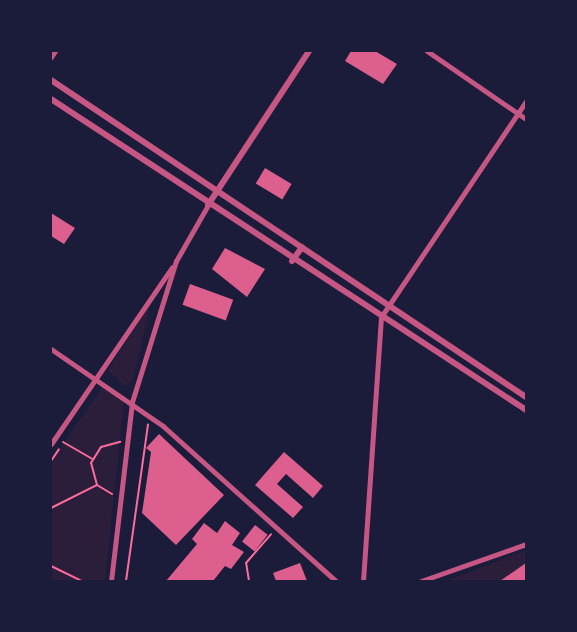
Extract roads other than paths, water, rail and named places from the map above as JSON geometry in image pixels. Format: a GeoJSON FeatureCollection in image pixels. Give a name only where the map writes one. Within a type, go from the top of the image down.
{"type":"FeatureCollection","features":[{"type":"Feature","properties":{"kind":"street"},"geometry":{"type":"LineString","coordinates":[[51,57],[55,51]]}},
{"type":"Feature","properties":{"kind":"street"},"geometry":{"type":"LineString","coordinates":[[51,444],[176,261],[217,190],[309,51]]}},
{"type":"Feature","properties":{"kind":"street"},"geometry":{"type":"LineString","coordinates":[[427,51],[526,118]]}},
{"type":"Feature","properties":{"kind":"street"},"geometry":{"type":"LineString","coordinates":[[51,80],[526,397]]}},
{"type":"Feature","properties":{"kind":"street"},"geometry":{"type":"LineString","coordinates":[[51,99],[292,261],[526,410]]}},
{"type":"Feature","properties":{"kind":"street"},"geometry":{"type":"LineString","coordinates":[[363,581],[381,317],[526,101]]}},
{"type":"Feature","properties":{"kind":"street"},"geometry":{"type":"LineString","coordinates":[[89,125],[99,112]]}},
{"type":"Feature","properties":{"kind":"street"},"geometry":{"type":"LineString","coordinates":[[292,261],[302,247]]}},
{"type":"Feature","properties":{"kind":"street"},"geometry":{"type":"LineString","coordinates":[[111,581],[132,402],[176,261]]}},
{"type":"Feature","properties":{"kind":"street"},"geometry":{"type":"LineString","coordinates":[[51,349],[132,402],[275,530],[336,581]]}},
{"type":"Feature","properties":{"kind":"street"},"geometry":{"type":"LineString","coordinates":[[478,381],[486,370]]}},
{"type":"Feature","properties":{"kind":"street"},"geometry":{"type":"LineString","coordinates":[[421,581],[526,544]]}}]}
